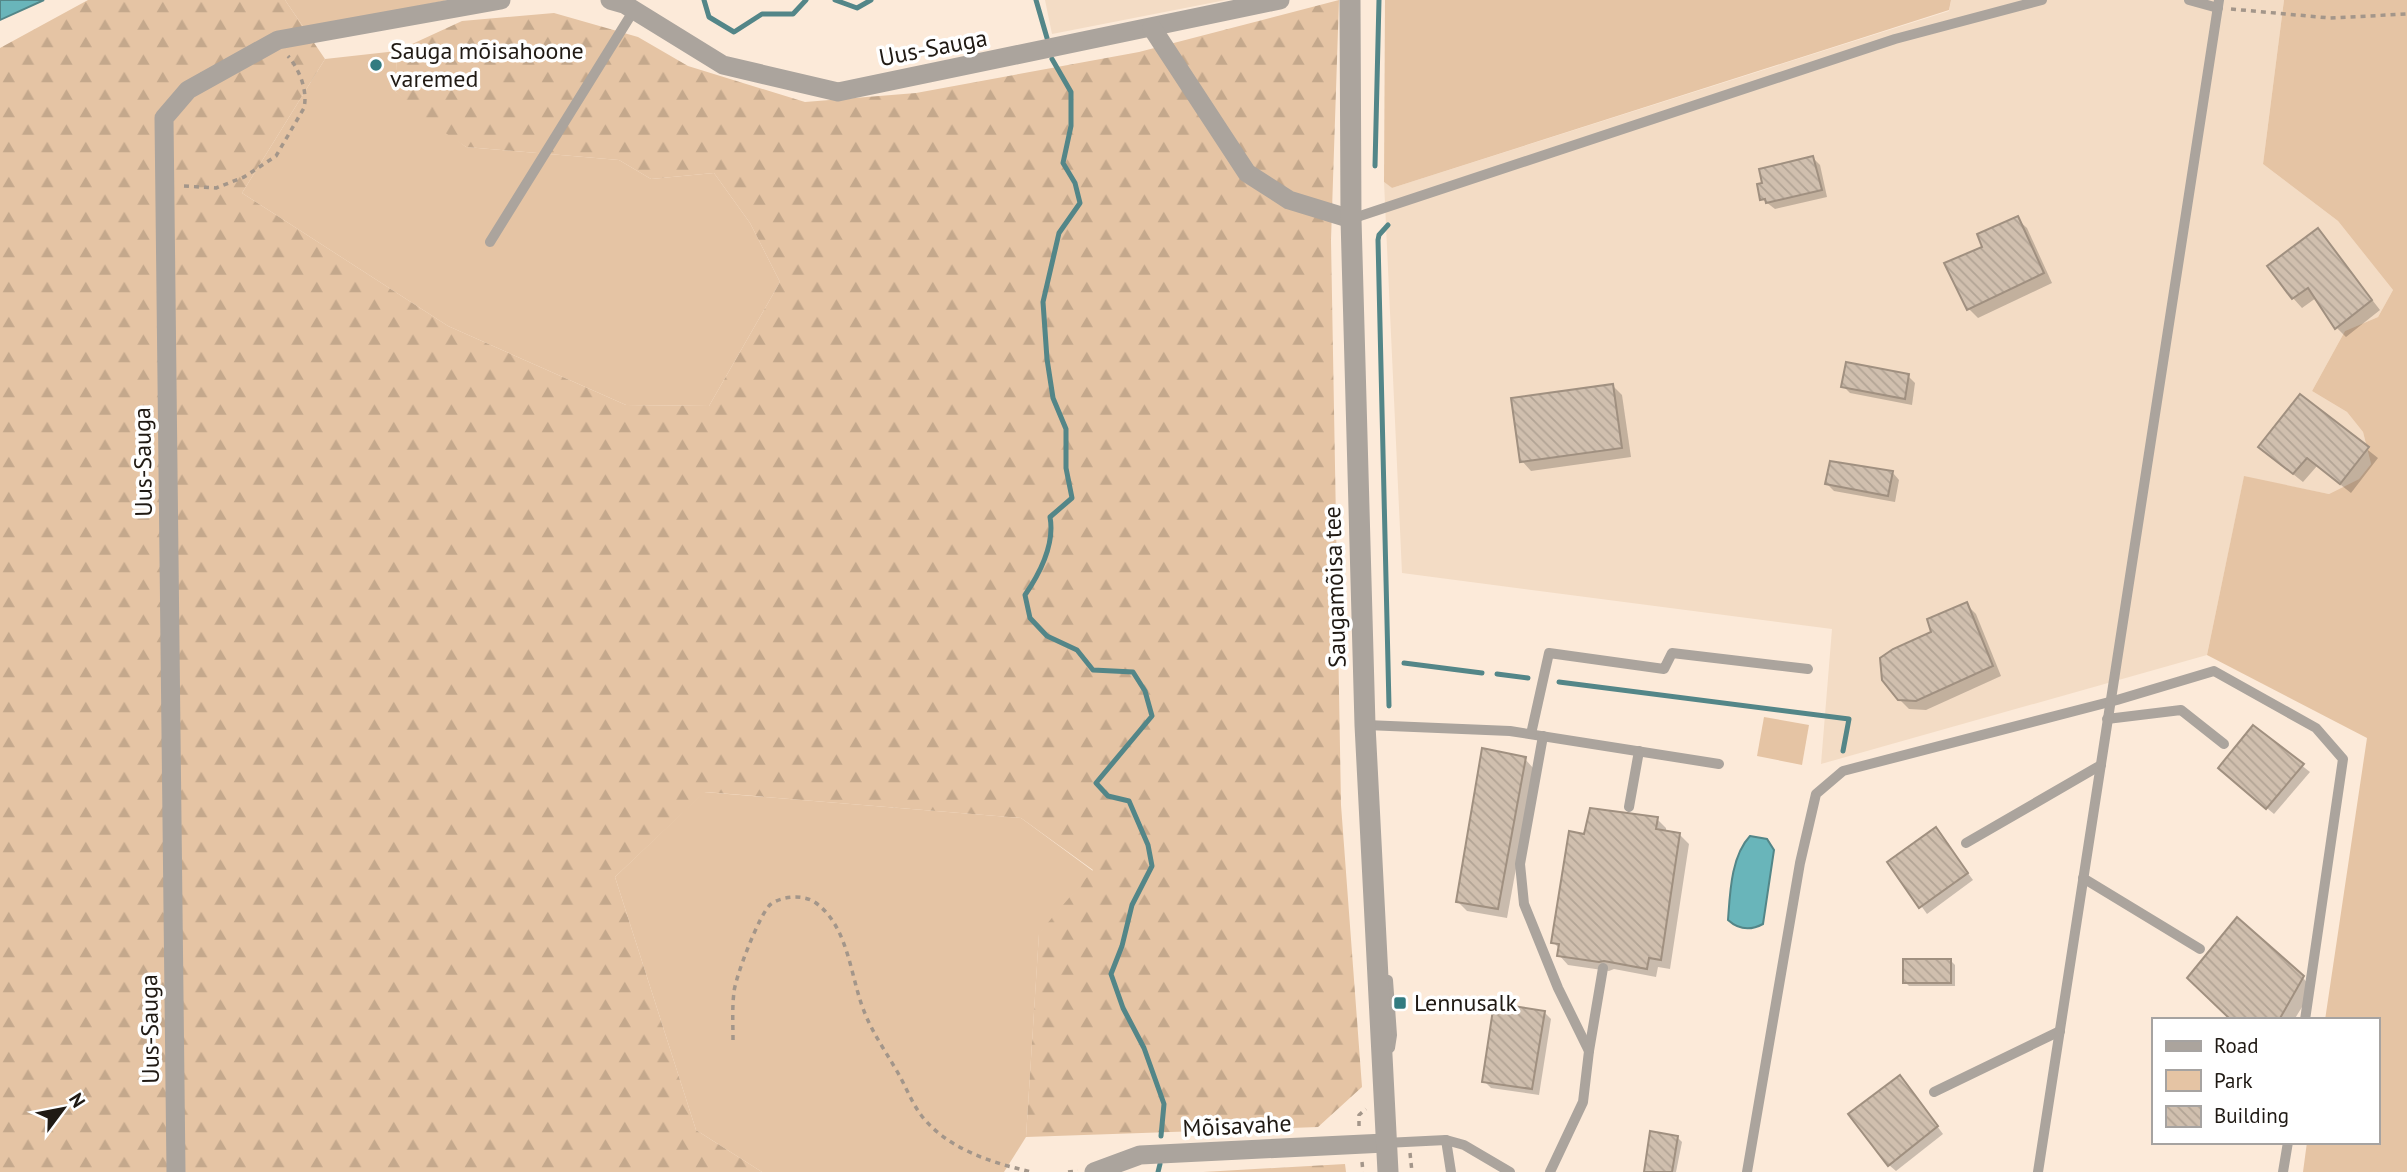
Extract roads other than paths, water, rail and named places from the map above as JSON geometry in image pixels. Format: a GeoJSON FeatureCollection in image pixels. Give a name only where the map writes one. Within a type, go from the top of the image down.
{"type":"FeatureCollection","features":[{"type":"Feature","properties":{"kind":"street","name":"Uus-Sauga"},"geometry":{"type":"LineString","coordinates":[[176,1172],[164,118],[188,90],[275,42],[501,0]]}},
{"type":"Feature","properties":{"kind":"street","name":"Uus-Sauga"},"geometry":{"type":"LineString","coordinates":[[610,0],[634,10],[723,65],[838,92],[1280,0]]}},
{"type":"Feature","properties":{"kind":"street","name":"Saugamõisa tee"},"geometry":{"type":"LineString","coordinates":[[1350,0],[1351,219],[1365,725],[1388,1172]]}},
{"type":"Feature","properties":{"kind":"street"},"geometry":{"type":"LineString","coordinates":[[1153,28],[1247,173],[1289,200],[1351,219]]}},
{"type":"Feature","properties":{"kind":"street","name":"Mõisavahe"},"geometry":{"type":"LineString","coordinates":[[1094,1172],[1140,1154],[1385,1143]]}},
{"type":"Feature","properties":{"kind":"lane"},"geometry":{"type":"LineString","coordinates":[[1351,219],[1895,39],[2042,0]]}},
{"type":"Feature","properties":{"kind":"lane"},"geometry":{"type":"LineString","coordinates":[[2038,1172],[2219,4],[2189,0]]}},
{"type":"Feature","properties":{"kind":"lane"},"geometry":{"type":"LineString","coordinates":[[490,242],[634,10]]}},
{"type":"Feature","properties":{"kind":"lane"},"geometry":{"type":"LineString","coordinates":[[1531,734],[1549,653],[1664,669],[1672,653],[1808,669]]}},
{"type":"Feature","properties":{"kind":"lane"},"geometry":{"type":"LineString","coordinates":[[1747,1172],[1800,863],[1816,794],[1843,771],[2110,702],[2214,671],[2316,728],[2343,759],[2305,1018]]}},
{"type":"Feature","properties":{"kind":"lane"},"geometry":{"type":"LineString","coordinates":[[2107,719],[2181,710],[2224,744]]}},
{"type":"Feature","properties":{"kind":"lane"},"geometry":{"type":"LineString","coordinates":[[1365,725],[1510,731],[1719,764]]}},
{"type":"Feature","properties":{"kind":"lane"},"geometry":{"type":"LineString","coordinates":[[1543,736],[1520,864],[1524,904],[1558,988],[1589,1051]]}},
{"type":"Feature","properties":{"kind":"lane"},"geometry":{"type":"LineString","coordinates":[[1629,807],[1639,751]]}},
{"type":"Feature","properties":{"kind":"lane"},"geometry":{"type":"LineString","coordinates":[[1966,844],[2101,765]]}},
{"type":"Feature","properties":{"kind":"lane"},"geometry":{"type":"LineString","coordinates":[[2083,878],[2200,949]]}},
{"type":"Feature","properties":{"kind":"lane"},"geometry":{"type":"LineString","coordinates":[[1550,1172],[1583,1102],[1603,968]]}},
{"type":"Feature","properties":{"kind":"lane"},"geometry":{"type":"LineString","coordinates":[[1934,1092],[2060,1031]]}},
{"type":"Feature","properties":{"kind":"lane"},"geometry":{"type":"LineString","coordinates":[[1446,1140],[1451,1172]]}},
{"type":"Feature","properties":{"kind":"lane"},"geometry":{"type":"LineString","coordinates":[[1385,1143],[1446,1140],[1464,1144],[1510,1172]]}},
{"type":"Feature","properties":{"kind":"lane"},"geometry":{"type":"LineString","coordinates":[[2283,1172],[2288,1144]]}},
{"type":"Feature","properties":{"kind":"water"},"geometry":{"type":"Polygon","coordinates":[[[0,0],[44,0],[0,20],[0,0]]]}},
{"type":"Feature","properties":{"kind":"water"},"geometry":{"type":"Polygon","coordinates":[[[1750,836],[1767,839],[1774,850],[1763,924],[1745,928],[1728,920],[1735,864],[1750,836]]]}},
{"type":"Feature","properties":{"kind":"waterway"},"geometry":{"type":"LineString","coordinates":[[704,0],[709,17],[734,32],[762,14],[793,14],[806,0]]}},
{"type":"Feature","properties":{"kind":"waterway"},"geometry":{"type":"LineString","coordinates":[[835,0],[857,8],[871,0]]}},
{"type":"Feature","properties":{"kind":"waterway"},"geometry":{"type":"LineString","coordinates":[[1036,0],[1047,38]]}},
{"type":"Feature","properties":{"kind":"waterway"},"geometry":{"type":"LineString","coordinates":[[1375,166],[1379,0]]}},
{"type":"Feature","properties":{"kind":"waterway"},"geometry":{"type":"LineString","coordinates":[[1052,59],[1071,92],[1071,126],[1063,163],[1075,183],[1080,203],[1059,233],[1043,302],[1047,359],[1053,398],[1066,429],[1066,468],[1072,498],[1050,517],[1050,537],[1045,558],[1025,595],[1030,618],[1047,636],[1077,650],[1093,670],[1133,672],[1145,691],[1152,716],[1096,783],[1108,796],[1129,801],[1148,845],[1152,866],[1132,905],[1122,946],[1111,974],[1123,1008],[1144,1048],[1164,1104],[1161,1136]]}},
{"type":"Feature","properties":{"kind":"waterway"},"geometry":{"type":"LineString","coordinates":[[1388,225],[1378,240],[1389,706]]}},
{"type":"Feature","properties":{"kind":"waterway"},"geometry":{"type":"LineString","coordinates":[[1404,663],[1482,673]]}},
{"type":"Feature","properties":{"kind":"waterway"},"geometry":{"type":"LineString","coordinates":[[1497,674],[1528,678]]}},
{"type":"Feature","properties":{"kind":"waterway"},"geometry":{"type":"LineString","coordinates":[[1559,682],[1849,719],[1843,751]]}},
{"type":"Feature","properties":{"kind":"waterway"},"geometry":{"type":"LineString","coordinates":[[1158,1172],[1160,1164]]}},
{"type":"Feature","properties":{"kind":"place","name":"Sauga mõisahoone varemed"},"geometry":{"type":"Point","coordinates":[376,65]}},
{"type":"Feature","properties":{"kind":"place","name":"Lennusalk"},"geometry":{"type":"Point","coordinates":[1400,1003]}}]}
